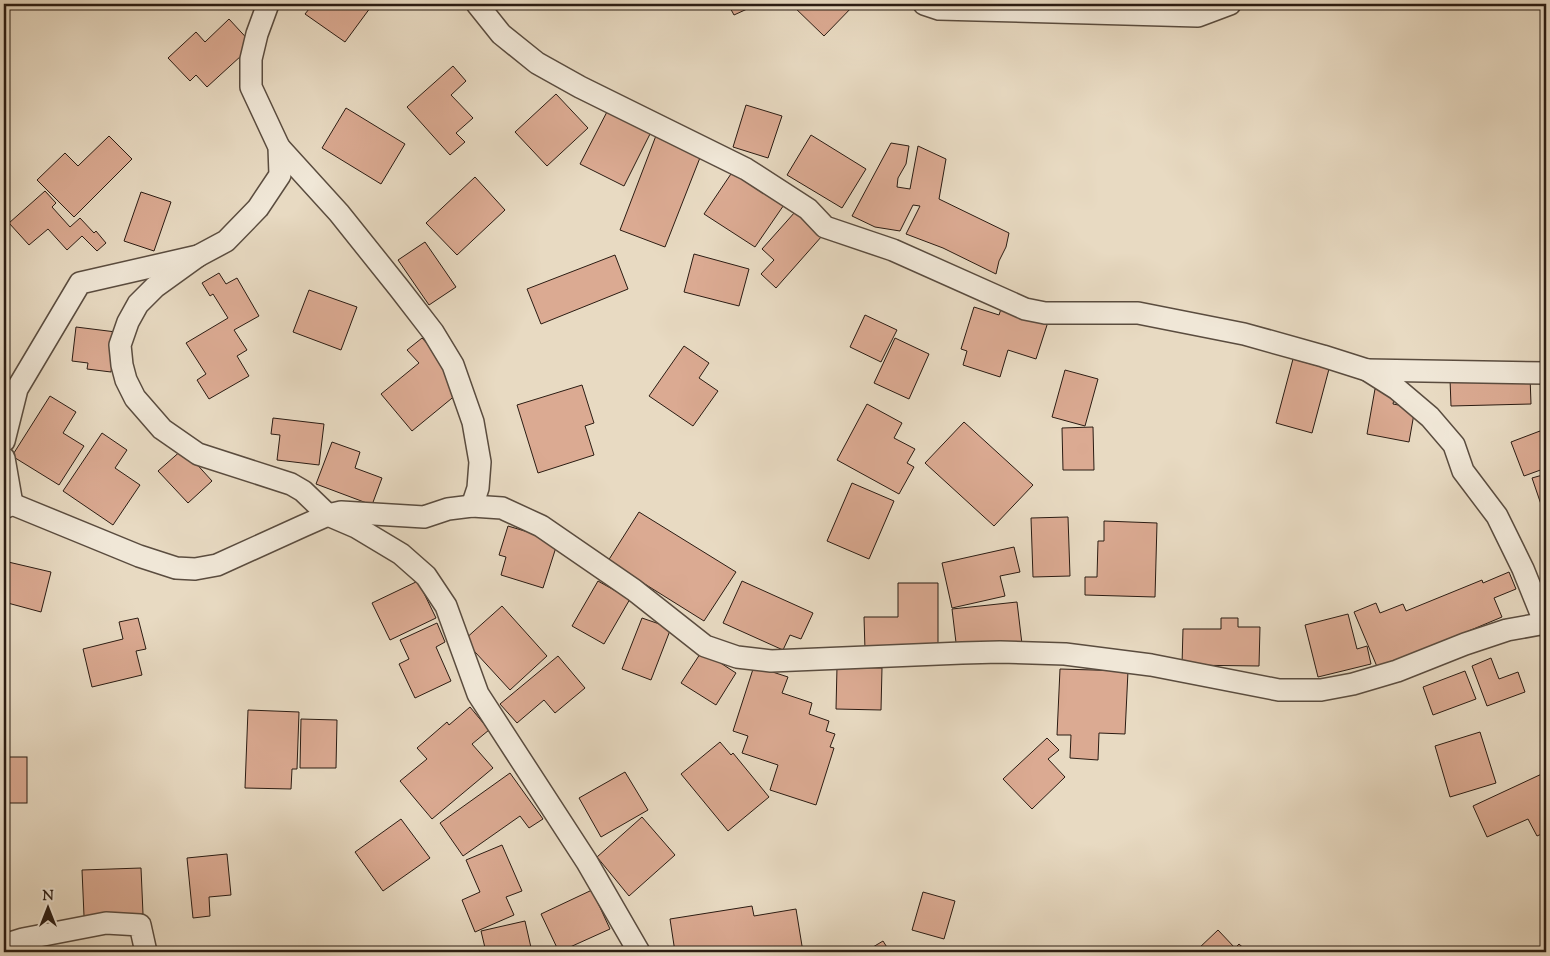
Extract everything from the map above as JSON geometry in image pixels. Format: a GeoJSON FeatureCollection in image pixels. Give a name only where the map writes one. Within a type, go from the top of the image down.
{"type":"FeatureCollection","features":[{"type":"Feature","properties":{"kind":"street"},"geometry":{"type":"LineString","coordinates":[[268,4],[257,34],[251,59],[251,87],[279,147],[338,213],[399,288],[434,332],[453,365],[473,422],[480,462],[478,488],[472,506]]}},
{"type":"Feature","properties":{"kind":"street"},"geometry":{"type":"LineString","coordinates":[[4,458],[8,506],[139,556],[176,568],[195,569],[217,565],[328,515],[341,512],[424,517],[448,509],[472,506],[502,508],[541,526],[634,590],[706,646],[737,657],[762,660],[780,661],[991,652],[1065,654],[1152,665],[1279,690],[1321,690],[1352,684],[1397,671],[1465,644],[1507,630],[1546,624],[1497,516],[1463,471],[1454,445],[1430,417],[1397,388],[1367,370],[1244,334],[1138,313],[1045,313],[1026,309],[893,250],[825,227],[808,209],[746,169],[580,87],[537,63],[501,34],[477,4]]}},
{"type":"Feature","properties":{"kind":"street"},"geometry":{"type":"LineString","coordinates":[[924,4],[939,9],[1198,16],[1230,4]]}},
{"type":"Feature","properties":{"kind":"street"},"geometry":{"type":"LineString","coordinates":[[279,147],[280,175],[258,208],[226,240],[198,256],[155,286],[138,304],[128,322],[120,345],[126,380],[141,404],[162,429],[178,442],[198,454],[291,484],[303,490],[328,515],[356,527],[401,554],[426,576],[446,606],[478,694],[586,862],[639,952]]}},
{"type":"Feature","properties":{"kind":"street"},"geometry":{"type":"LineString","coordinates":[[4,441],[17,389],[80,283],[198,256]]}},
{"type":"Feature","properties":{"kind":"street"},"geometry":{"type":"LineString","coordinates":[[1367,370],[1546,373]]}},
{"type":"Feature","properties":{"kind":"street"},"geometry":{"type":"LineString","coordinates":[[18,945],[106,923],[140,925],[146,952]]}},
{"type":"Feature","properties":{"kind":"building"},"geometry":{"type":"Polygon","coordinates":[[[313,4],[373,4],[345,42],[305,14],[313,4]]]}},
{"type":"Feature","properties":{"kind":"building"},"geometry":{"type":"Polygon","coordinates":[[[728,4],[758,4],[734,15],[728,4]]]}},
{"type":"Feature","properties":{"kind":"building"},"geometry":{"type":"Polygon","coordinates":[[[791,4],[855,4],[824,36],[791,4]]]}},
{"type":"Feature","properties":{"kind":"building"},"geometry":{"type":"Polygon","coordinates":[[[229,19],[253,45],[207,87],[196,75],[190,81],[168,58],[196,32],[205,42],[229,19]]]}},
{"type":"Feature","properties":{"kind":"building"},"geometry":{"type":"Polygon","coordinates":[[[453,66],[466,81],[451,95],[473,118],[456,133],[465,142],[450,155],[407,107],[453,66]]]}},
{"type":"Feature","properties":{"kind":"building"},"geometry":{"type":"Polygon","coordinates":[[[556,94],[588,128],[547,166],[515,132],[556,94]]]}},
{"type":"Feature","properties":{"kind":"building"},"geometry":{"type":"Polygon","coordinates":[[[746,105],[782,116],[768,158],[733,147],[746,105]]]}},
{"type":"Feature","properties":{"kind":"building"},"geometry":{"type":"Polygon","coordinates":[[[610,106],[653,128],[624,186],[580,164],[610,106]]]}},
{"type":"Feature","properties":{"kind":"building"},"geometry":{"type":"Polygon","coordinates":[[[346,108],[405,144],[381,184],[322,148],[346,108]]]}},
{"type":"Feature","properties":{"kind":"building"},"geometry":{"type":"Polygon","coordinates":[[[657,133],[703,150],[665,247],[620,230],[657,133]]]}},
{"type":"Feature","properties":{"kind":"building"},"geometry":{"type":"Polygon","coordinates":[[[811,135],[866,169],[842,208],[787,175],[811,135]]]}},
{"type":"Feature","properties":{"kind":"building"},"geometry":{"type":"Polygon","coordinates":[[[109,136],[132,159],[74,217],[37,180],[65,153],[78,166],[109,136]]]}},
{"type":"Feature","properties":{"kind":"building"},"geometry":{"type":"Polygon","coordinates":[[[891,143],[909,146],[906,164],[898,178],[897,187],[910,189],[918,146],[946,159],[939,199],[1009,233],[996,274],[943,248],[906,234],[920,206],[913,205],[900,231],[875,227],[852,216],[891,143]]]}},
{"type":"Feature","properties":{"kind":"building"},"geometry":{"type":"Polygon","coordinates":[[[737,165],[788,199],[755,247],[704,214],[737,165]]]}},
{"type":"Feature","properties":{"kind":"building"},"geometry":{"type":"Polygon","coordinates":[[[475,177],[505,210],[457,255],[426,223],[475,177]]]}},
{"type":"Feature","properties":{"kind":"building"},"geometry":{"type":"Polygon","coordinates":[[[45,191],[56,203],[52,207],[70,227],[80,218],[94,233],[96,231],[106,243],[97,251],[82,236],[67,250],[48,229],[29,245],[9,223],[45,191]]]}},
{"type":"Feature","properties":{"kind":"building"},"geometry":{"type":"Polygon","coordinates":[[[141,192],[171,202],[154,251],[124,241],[141,192]]]}},
{"type":"Feature","properties":{"kind":"building"},"geometry":{"type":"Polygon","coordinates":[[[795,212],[822,236],[776,288],[761,274],[774,260],[762,249],[795,212]]]}},
{"type":"Feature","properties":{"kind":"building"},"geometry":{"type":"Polygon","coordinates":[[[425,242],[456,287],[429,305],[398,260],[425,242]]]}},
{"type":"Feature","properties":{"kind":"building"},"geometry":{"type":"Polygon","coordinates":[[[694,254],[749,269],[739,306],[684,292],[694,254]]]}},
{"type":"Feature","properties":{"kind":"building"},"geometry":{"type":"Polygon","coordinates":[[[615,255],[628,289],[541,324],[527,289],[615,255]]]}},
{"type":"Feature","properties":{"kind":"building"},"geometry":{"type":"Polygon","coordinates":[[[219,273],[226,284],[237,278],[259,316],[234,330],[247,350],[237,356],[249,376],[209,399],[197,380],[206,374],[186,343],[228,318],[213,294],[210,296],[202,283],[219,273]]]}},
{"type":"Feature","properties":{"kind":"building"},"geometry":{"type":"Polygon","coordinates":[[[309,290],[357,307],[341,350],[293,332],[309,290]]]}},
{"type":"Feature","properties":{"kind":"building"},"geometry":{"type":"Polygon","coordinates":[[[1003,303],[1048,322],[1036,359],[1008,350],[1000,377],[963,365],[967,351],[961,349],[974,307],[999,315],[1003,303]]]}},
{"type":"Feature","properties":{"kind":"building"},"geometry":{"type":"Polygon","coordinates":[[[865,315],[897,330],[881,362],[850,347],[865,315]]]}},
{"type":"Feature","properties":{"kind":"building"},"geometry":{"type":"Polygon","coordinates":[[[76,327],[116,332],[111,372],[87,369],[88,363],[72,361],[76,327]]]}},
{"type":"Feature","properties":{"kind":"building"},"geometry":{"type":"Polygon","coordinates":[[[422,338],[445,363],[457,394],[412,431],[381,394],[419,363],[407,350],[422,338]]]}},
{"type":"Feature","properties":{"kind":"building"},"geometry":{"type":"Polygon","coordinates":[[[895,338],[929,354],[909,399],[874,383],[895,338]]]}},
{"type":"Feature","properties":{"kind":"building"},"geometry":{"type":"Polygon","coordinates":[[[684,346],[709,363],[699,378],[718,391],[693,426],[649,396],[684,346]]]}},
{"type":"Feature","properties":{"kind":"building"},"geometry":{"type":"Polygon","coordinates":[[[1293,359],[1329,369],[1312,433],[1276,423],[1293,359]]]}},
{"type":"Feature","properties":{"kind":"building"},"geometry":{"type":"Polygon","coordinates":[[[1065,370],[1098,379],[1085,426],[1052,417],[1065,370]]]}},
{"type":"Feature","properties":{"kind":"building"},"geometry":{"type":"Polygon","coordinates":[[[1530,376],[1531,404],[1451,406],[1450,379],[1530,376]]]}},
{"type":"Feature","properties":{"kind":"building"},"geometry":{"type":"Polygon","coordinates":[[[582,385],[594,423],[585,426],[594,455],[538,473],[517,405],[582,385]]]}},
{"type":"Feature","properties":{"kind":"building"},"geometry":{"type":"Polygon","coordinates":[[[1375,389],[1395,394],[1393,404],[1415,408],[1409,442],[1367,434],[1375,389]]]}},
{"type":"Feature","properties":{"kind":"building"},"geometry":{"type":"Polygon","coordinates":[[[50,396],[76,412],[63,433],[84,446],[59,485],[12,456],[50,396]]]}},
{"type":"Feature","properties":{"kind":"building"},"geometry":{"type":"Polygon","coordinates":[[[867,404],[902,423],[894,438],[915,449],[907,463],[914,467],[899,494],[837,460],[867,404]]]}},
{"type":"Feature","properties":{"kind":"building"},"geometry":{"type":"Polygon","coordinates":[[[273,418],[324,424],[319,465],[277,460],[280,435],[271,434],[273,418]]]}},
{"type":"Feature","properties":{"kind":"building"},"geometry":{"type":"Polygon","coordinates":[[[964,422],[1033,485],[994,526],[925,463],[964,422]]]}},
{"type":"Feature","properties":{"kind":"building"},"geometry":{"type":"Polygon","coordinates":[[[1093,427],[1094,470],[1063,470],[1062,428],[1093,427]]]}},
{"type":"Feature","properties":{"kind":"building"},"geometry":{"type":"Polygon","coordinates":[[[1540,431],[1546,449],[1546,468],[1524,476],[1511,442],[1540,431]]]}},
{"type":"Feature","properties":{"kind":"building"},"geometry":{"type":"Polygon","coordinates":[[[102,433],[127,450],[115,468],[140,485],[113,525],[63,491],[102,433]]]}},
{"type":"Feature","properties":{"kind":"building"},"geometry":{"type":"Polygon","coordinates":[[[332,442],[360,452],[355,468],[382,478],[372,505],[316,484],[332,442]]]}},
{"type":"Feature","properties":{"kind":"building"},"geometry":{"type":"Polygon","coordinates":[[[183,449],[212,481],[188,503],[158,471],[183,449]]]}},
{"type":"Feature","properties":{"kind":"building"},"geometry":{"type":"Polygon","coordinates":[[[1546,474],[1546,516],[1545,516],[1532,478],[1546,474]]]}},
{"type":"Feature","properties":{"kind":"building"},"geometry":{"type":"Polygon","coordinates":[[[852,483],[894,501],[869,559],[827,541],[852,483]]]}},
{"type":"Feature","properties":{"kind":"building"},"geometry":{"type":"Polygon","coordinates":[[[639,512],[736,572],[704,621],[608,561],[639,512]]]}},
{"type":"Feature","properties":{"kind":"building"},"geometry":{"type":"Polygon","coordinates":[[[1068,517],[1070,576],[1033,577],[1031,518],[1068,517]]]}},
{"type":"Feature","properties":{"kind":"building"},"geometry":{"type":"Polygon","coordinates":[[[1104,521],[1157,523],[1155,597],[1085,595],[1085,577],[1097,577],[1098,541],[1104,541],[1104,521]]]}},
{"type":"Feature","properties":{"kind":"building"},"geometry":{"type":"Polygon","coordinates":[[[508,526],[558,541],[543,588],[501,575],[506,557],[499,555],[508,526]]]}},
{"type":"Feature","properties":{"kind":"building"},"geometry":{"type":"Polygon","coordinates":[[[1014,547],[1020,572],[1000,576],[1005,596],[952,608],[942,563],[1014,547]]]}},
{"type":"Feature","properties":{"kind":"building"},"geometry":{"type":"Polygon","coordinates":[[[4,561],[51,572],[41,612],[4,602],[4,561]]]}},
{"type":"Feature","properties":{"kind":"building"},"geometry":{"type":"Polygon","coordinates":[[[1509,572],[1516,589],[1494,598],[1502,617],[1378,669],[1354,612],[1376,603],[1380,613],[1403,604],[1406,611],[1482,580],[1483,583],[1509,572]]]}},
{"type":"Feature","properties":{"kind":"building"},"geometry":{"type":"Polygon","coordinates":[[[418,581],[436,618],[390,640],[372,603],[418,581]]]}},
{"type":"Feature","properties":{"kind":"building"},"geometry":{"type":"Polygon","coordinates":[[[598,581],[630,599],[604,644],[572,626],[598,581]]]}},
{"type":"Feature","properties":{"kind":"building"},"geometry":{"type":"Polygon","coordinates":[[[742,581],[813,613],[801,639],[790,635],[783,650],[723,623],[742,581]]]}},
{"type":"Feature","properties":{"kind":"building"},"geometry":{"type":"Polygon","coordinates":[[[898,583],[938,583],[938,650],[865,650],[864,617],[898,617],[898,583]]]}},
{"type":"Feature","properties":{"kind":"building"},"geometry":{"type":"Polygon","coordinates":[[[1017,602],[1022,644],[957,651],[952,609],[1017,602]]]}},
{"type":"Feature","properties":{"kind":"building"},"geometry":{"type":"Polygon","coordinates":[[[502,606],[547,656],[510,690],[464,640],[502,606]]]}},
{"type":"Feature","properties":{"kind":"building"},"geometry":{"type":"Polygon","coordinates":[[[1348,614],[1357,649],[1367,646],[1371,664],[1318,677],[1305,625],[1348,614]]]}},
{"type":"Feature","properties":{"kind":"building"},"geometry":{"type":"Polygon","coordinates":[[[138,618],[146,649],[136,651],[142,675],[92,687],[83,649],[123,639],[119,622],[138,618]]]}},
{"type":"Feature","properties":{"kind":"building"},"geometry":{"type":"Polygon","coordinates":[[[642,618],[671,628],[651,680],[622,669],[642,618]]]}},
{"type":"Feature","properties":{"kind":"building"},"geometry":{"type":"Polygon","coordinates":[[[1221,618],[1238,618],[1238,627],[1260,627],[1259,666],[1182,665],[1183,629],[1221,629],[1221,618]]]}},
{"type":"Feature","properties":{"kind":"building"},"geometry":{"type":"Polygon","coordinates":[[[437,623],[445,642],[436,647],[451,681],[415,698],[399,664],[409,659],[400,640],[437,623]]]}},
{"type":"Feature","properties":{"kind":"building"},"geometry":{"type":"Polygon","coordinates":[[[702,651],[736,673],[716,705],[681,683],[702,651]]]}},
{"type":"Feature","properties":{"kind":"building"},"geometry":{"type":"Polygon","coordinates":[[[558,656],[585,688],[555,713],[544,700],[517,723],[500,704],[558,656]]]}},
{"type":"Feature","properties":{"kind":"building"},"geometry":{"type":"Polygon","coordinates":[[[1491,658],[1499,679],[1518,672],[1525,692],[1487,706],[1472,666],[1491,658]]]}},
{"type":"Feature","properties":{"kind":"building"},"geometry":{"type":"Polygon","coordinates":[[[754,666],[788,677],[782,693],[812,703],[809,714],[829,721],[826,731],[835,734],[830,747],[834,748],[816,805],[770,790],[778,765],[742,753],[748,736],[733,731],[754,666]]]}},
{"type":"Feature","properties":{"kind":"building"},"geometry":{"type":"Polygon","coordinates":[[[837,667],[882,668],[881,710],[836,709],[837,667]]]}},
{"type":"Feature","properties":{"kind":"building"},"geometry":{"type":"Polygon","coordinates":[[[1060,669],[1128,671],[1125,734],[1099,733],[1098,760],[1070,758],[1071,735],[1057,735],[1060,669]]]}},
{"type":"Feature","properties":{"kind":"building"},"geometry":{"type":"Polygon","coordinates":[[[1465,671],[1476,699],[1433,715],[1423,687],[1465,671]]]}},
{"type":"Feature","properties":{"kind":"building"},"geometry":{"type":"Polygon","coordinates":[[[1546,697],[1546,731],[1541,698],[1546,697]]]}},
{"type":"Feature","properties":{"kind":"building"},"geometry":{"type":"Polygon","coordinates":[[[470,707],[489,730],[472,744],[493,768],[432,819],[400,781],[427,759],[417,748],[447,722],[449,725],[470,707]]]}},
{"type":"Feature","properties":{"kind":"building"},"geometry":{"type":"Polygon","coordinates":[[[248,710],[299,712],[297,769],[292,769],[291,789],[245,788],[248,710]]]}},
{"type":"Feature","properties":{"kind":"building"},"geometry":{"type":"Polygon","coordinates":[[[301,719],[337,720],[336,768],[300,768],[301,719]]]}},
{"type":"Feature","properties":{"kind":"building"},"geometry":{"type":"Polygon","coordinates":[[[1480,732],[1496,783],[1450,797],[1435,746],[1480,732]]]}},
{"type":"Feature","properties":{"kind":"building"},"geometry":{"type":"Polygon","coordinates":[[[1047,738],[1059,750],[1048,759],[1065,777],[1032,809],[1003,779],[1047,738]]]}},
{"type":"Feature","properties":{"kind":"building"},"geometry":{"type":"Polygon","coordinates":[[[720,742],[731,755],[733,753],[769,797],[728,831],[681,774],[720,742]]]}},
{"type":"Feature","properties":{"kind":"building"},"geometry":{"type":"Polygon","coordinates":[[[4,757],[27,757],[27,803],[4,803],[4,757]]]}},
{"type":"Feature","properties":{"kind":"building"},"geometry":{"type":"Polygon","coordinates":[[[625,772],[648,810],[601,837],[579,798],[625,772]]]}},
{"type":"Feature","properties":{"kind":"building"},"geometry":{"type":"Polygon","coordinates":[[[1546,772],[1546,832],[1537,836],[1528,819],[1487,837],[1473,806],[1546,772]]]}},
{"type":"Feature","properties":{"kind":"building"},"geometry":{"type":"Polygon","coordinates":[[[510,773],[543,819],[529,828],[520,816],[463,856],[440,823],[510,773]]]}},
{"type":"Feature","properties":{"kind":"building"},"geometry":{"type":"Polygon","coordinates":[[[642,817],[675,855],[629,896],[597,857],[642,817]]]}},
{"type":"Feature","properties":{"kind":"building"},"geometry":{"type":"Polygon","coordinates":[[[401,819],[430,858],[383,891],[355,852],[401,819]]]}},
{"type":"Feature","properties":{"kind":"building"},"geometry":{"type":"Polygon","coordinates":[[[502,845],[522,891],[506,897],[514,915],[475,932],[462,900],[480,892],[466,860],[502,845]]]}},
{"type":"Feature","properties":{"kind":"building"},"geometry":{"type":"Polygon","coordinates":[[[227,854],[231,895],[209,897],[210,916],[193,918],[187,858],[227,854]]]}},
{"type":"Feature","properties":{"kind":"building"},"geometry":{"type":"Polygon","coordinates":[[[141,868],[143,914],[84,916],[82,870],[141,868]]]}},
{"type":"Feature","properties":{"kind":"building"},"geometry":{"type":"Polygon","coordinates":[[[592,890],[610,929],[559,952],[541,914],[592,890]]]}},
{"type":"Feature","properties":{"kind":"building"},"geometry":{"type":"Polygon","coordinates":[[[923,892],[955,901],[944,939],[912,930],[923,892]]]}},
{"type":"Feature","properties":{"kind":"building"},"geometry":{"type":"Polygon","coordinates":[[[752,906],[754,916],[796,909],[803,952],[675,952],[670,919],[752,906]]]}},
{"type":"Feature","properties":{"kind":"building"},"geometry":{"type":"Polygon","coordinates":[[[525,921],[532,952],[486,952],[481,931],[525,921]]]}},
{"type":"Feature","properties":{"kind":"building"},"geometry":{"type":"Polygon","coordinates":[[[1218,930],[1235,948],[1239,944],[1248,952],[1202,952],[1198,949],[1218,930]]]}},
{"type":"Feature","properties":{"kind":"building"},"geometry":{"type":"Polygon","coordinates":[[[883,941],[890,952],[876,952],[873,947],[883,941]]]}},
{"type":"Feature","properties":{"kind":"building"},"geometry":{"type":"Polygon","coordinates":[[[819,947],[868,948],[868,952],[819,952],[819,947]]]}}]}
